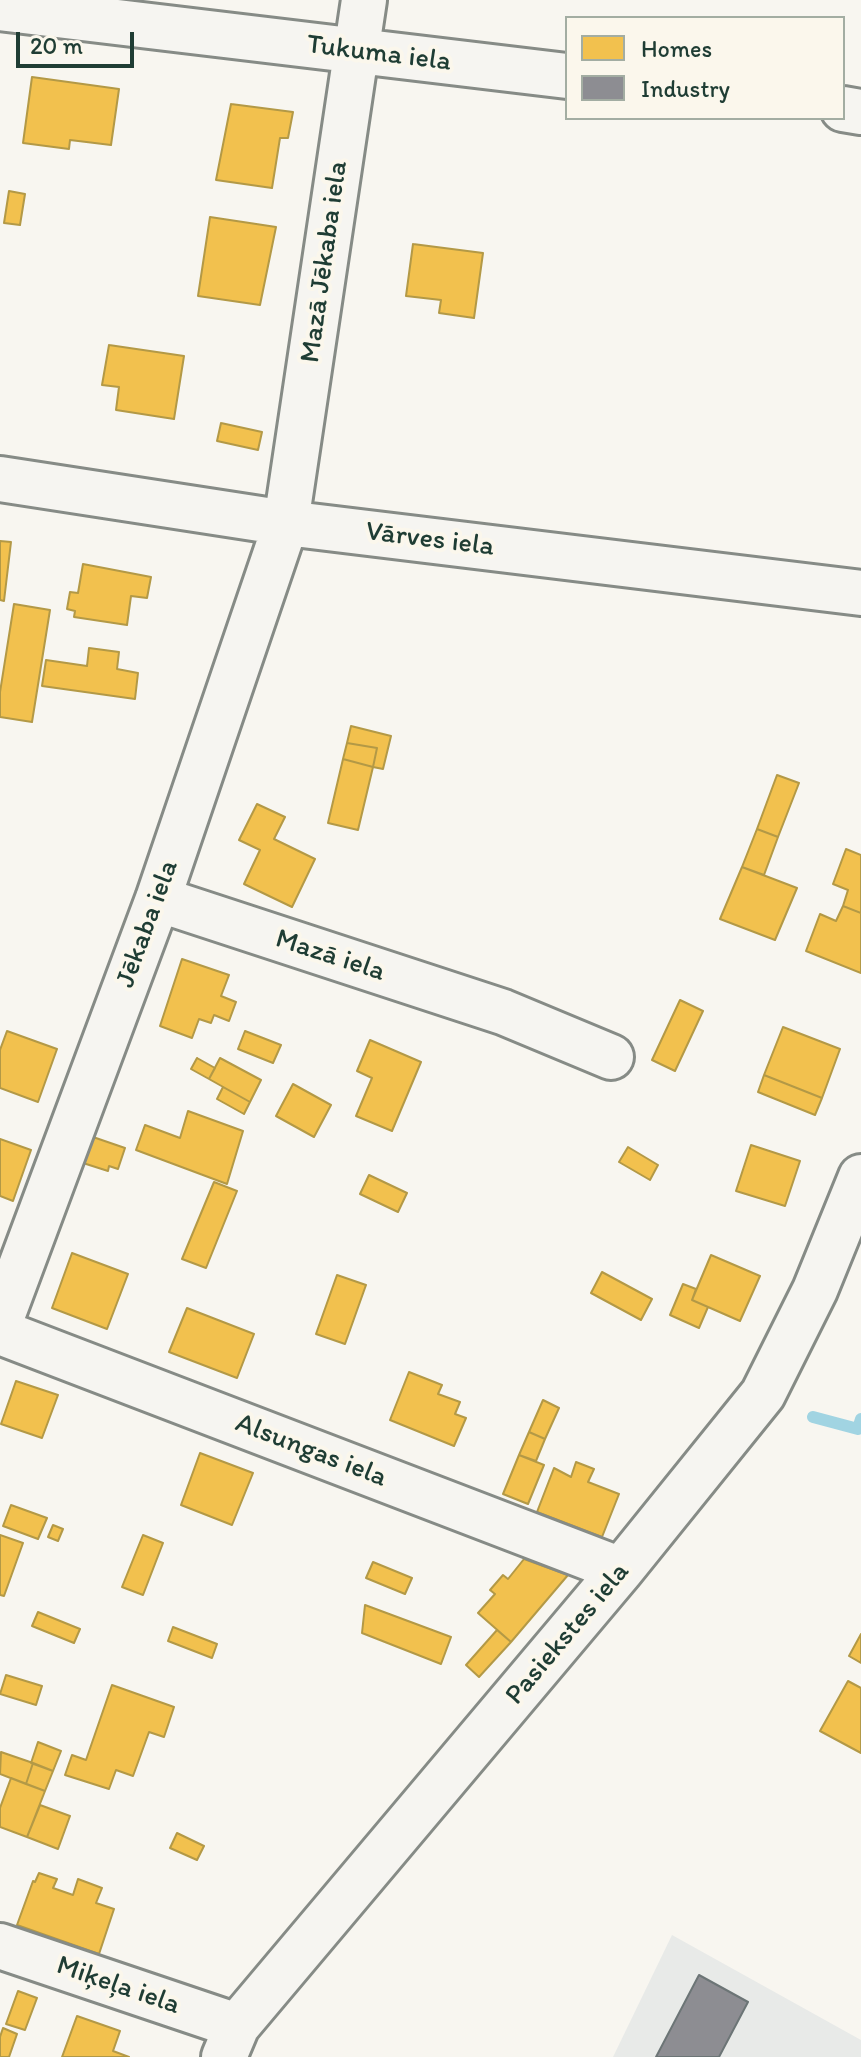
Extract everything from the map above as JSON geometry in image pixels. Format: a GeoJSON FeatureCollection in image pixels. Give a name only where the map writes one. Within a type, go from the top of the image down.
{"type":"FeatureCollection","features":[{"type":"Feature","properties":{"kind":"street","name":"Mazā Jēkaba iela"},"geometry":{"type":"LineString","coordinates":[[286,523],[364,0]]}},
{"type":"Feature","properties":{"kind":"street","name":"Tukuma iela"},"geometry":{"type":"LineString","coordinates":[[0,8],[565,76]]}},
{"type":"Feature","properties":{"kind":"street","name":"Vārves iela"},"geometry":{"type":"LineString","coordinates":[[0,479],[286,523],[861,593]]}},
{"type":"Feature","properties":{"kind":"street","name":"Jēkaba iela"},"geometry":{"type":"LineString","coordinates":[[0,1322],[158,899],[286,523]]}},
{"type":"Feature","properties":{"kind":"street","name":"Mazā iela"},"geometry":{"type":"LineString","coordinates":[[158,899],[503,1012],[611,1057]]}},
{"type":"Feature","properties":{"kind":"street","name":"Pasiekstes iela"},"geometry":{"type":"LineString","coordinates":[[230,2041],[763,1394],[815,1290],[861,1177]]}},
{"type":"Feature","properties":{"kind":"street","name":"Alsungas iela"},"geometry":{"type":"LineString","coordinates":[[0,1332],[621,1570]]}},
{"type":"Feature","properties":{"kind":"street","name":"Miķeļa iela"},"geometry":{"type":"LineString","coordinates":[[0,1946],[230,2041]]}},
{"type":"Feature","properties":{"kind":"shaded area"},"geometry":{"type":"Polygon","coordinates":[[[672,1935],[861,2040],[861,2057],[613,2057],[672,1935]]]}},
{"type":"Feature","properties":{"kind":"building: Homes"},"geometry":{"type":"Polygon","coordinates":[[[32,77],[119,89],[111,145],[70,140],[69,149],[23,143],[32,77]]]}},
{"type":"Feature","properties":{"kind":"building: Homes"},"geometry":{"type":"Polygon","coordinates":[[[231,104],[293,112],[288,138],[280,138],[272,188],[216,180],[231,104]]]}},
{"type":"Feature","properties":{"kind":"building: Homes"},"geometry":{"type":"Polygon","coordinates":[[[9,191],[25,194],[20,225],[4,223],[9,191]]]}},
{"type":"Feature","properties":{"kind":"building: Homes"},"geometry":{"type":"Polygon","coordinates":[[[210,217],[276,227],[260,305],[198,296],[210,217]]]}},
{"type":"Feature","properties":{"kind":"building: Homes"},"geometry":{"type":"Polygon","coordinates":[[[413,244],[483,253],[474,318],[439,313],[441,300],[406,296],[413,244]]]}},
{"type":"Feature","properties":{"kind":"building: Homes"},"geometry":{"type":"Polygon","coordinates":[[[109,345],[184,356],[174,419],[116,410],[119,387],[102,385],[109,345]]]}},
{"type":"Feature","properties":{"kind":"building: Homes"},"geometry":{"type":"Polygon","coordinates":[[[221,423],[262,432],[258,450],[217,441],[221,423]]]}},
{"type":"Feature","properties":{"kind":"building: Homes"},"geometry":{"type":"Polygon","coordinates":[[[0,541],[11,542],[4,601],[0,600],[0,541]]]}},
{"type":"Feature","properties":{"kind":"building: Homes"},"geometry":{"type":"Polygon","coordinates":[[[83,564],[151,577],[147,598],[131,596],[127,625],[74,617],[75,611],[67,609],[70,592],[78,593],[83,564]]]}},
{"type":"Feature","properties":{"kind":"building: Homes"},"geometry":{"type":"Polygon","coordinates":[[[14,604],[50,610],[32,722],[0,717],[0,692],[14,604]]]}},
{"type":"Feature","properties":{"kind":"building: Homes"},"geometry":{"type":"Polygon","coordinates":[[[89,648],[119,652],[117,669],[138,673],[135,699],[42,686],[46,660],[87,666],[89,648]]]}},
{"type":"Feature","properties":{"kind":"building: Homes"},"geometry":{"type":"Polygon","coordinates":[[[351,726],[391,736],[383,769],[373,767],[377,748],[347,743],[351,726]]]}},
{"type":"Feature","properties":{"kind":"building: Homes"},"geometry":{"type":"Polygon","coordinates":[[[347,743],[377,748],[373,767],[343,759],[347,743]]]}},
{"type":"Feature","properties":{"kind":"building: Homes"},"geometry":{"type":"Polygon","coordinates":[[[343,759],[373,767],[358,830],[328,823],[343,759]]]}},
{"type":"Feature","properties":{"kind":"building: Homes"},"geometry":{"type":"Polygon","coordinates":[[[777,775],[799,783],[778,837],[757,829],[777,775]]]}},
{"type":"Feature","properties":{"kind":"building: Homes"},"geometry":{"type":"Polygon","coordinates":[[[257,804],[285,817],[274,839],[315,859],[292,907],[244,884],[260,850],[239,840],[257,804]]]}},
{"type":"Feature","properties":{"kind":"building: Homes"},"geometry":{"type":"Polygon","coordinates":[[[757,829],[778,837],[764,875],[742,867],[757,829]]]}},
{"type":"Feature","properties":{"kind":"building: Homes"},"geometry":{"type":"Polygon","coordinates":[[[846,849],[861,855],[861,913],[843,906],[848,890],[833,884],[846,849]]]}},
{"type":"Feature","properties":{"kind":"building: Homes"},"geometry":{"type":"Polygon","coordinates":[[[742,867],[797,888],[775,940],[720,919],[742,867]]]}},
{"type":"Feature","properties":{"kind":"building: Homes"},"geometry":{"type":"Polygon","coordinates":[[[843,906],[861,913],[861,973],[806,951],[820,914],[836,921],[843,906]]]}},
{"type":"Feature","properties":{"kind":"building: Homes"},"geometry":{"type":"Polygon","coordinates":[[[182,959],[229,975],[221,996],[236,1002],[229,1021],[214,1015],[211,1023],[199,1019],[192,1038],[160,1026],[182,959]]]}},
{"type":"Feature","properties":{"kind":"building: Homes"},"geometry":{"type":"Polygon","coordinates":[[[680,1000],[703,1011],[675,1071],[652,1060],[680,1000]]]}},
{"type":"Feature","properties":{"kind":"building: Homes"},"geometry":{"type":"Polygon","coordinates":[[[783,1027],[840,1049],[822,1098],[764,1075],[783,1027]]]}},
{"type":"Feature","properties":{"kind":"building: Homes"},"geometry":{"type":"Polygon","coordinates":[[[7,1031],[57,1049],[38,1102],[0,1088],[0,1050],[7,1031]]]}},
{"type":"Feature","properties":{"kind":"building: Homes"},"geometry":{"type":"Polygon","coordinates":[[[245,1031],[281,1045],[273,1063],[238,1049],[245,1031]]]}},
{"type":"Feature","properties":{"kind":"building: Homes"},"geometry":{"type":"Polygon","coordinates":[[[370,1040],[421,1062],[392,1131],[356,1116],[372,1078],[357,1071],[370,1040]]]}},
{"type":"Feature","properties":{"kind":"building: Homes"},"geometry":{"type":"Polygon","coordinates":[[[197,1058],[215,1068],[209,1079],[191,1069],[197,1058]]]}},
{"type":"Feature","properties":{"kind":"building: Homes"},"geometry":{"type":"Polygon","coordinates":[[[220,1058],[261,1080],[250,1102],[209,1079],[220,1058]]]}},
{"type":"Feature","properties":{"kind":"building: Homes"},"geometry":{"type":"Polygon","coordinates":[[[764,1075],[822,1098],[815,1115],[758,1092],[764,1075]]]}},
{"type":"Feature","properties":{"kind":"building: Homes"},"geometry":{"type":"Polygon","coordinates":[[[293,1084],[331,1105],[314,1137],[276,1116],[293,1084]]]}},
{"type":"Feature","properties":{"kind":"building: Homes"},"geometry":{"type":"Polygon","coordinates":[[[223,1087],[250,1102],[244,1114],[217,1099],[223,1087]]]}},
{"type":"Feature","properties":{"kind":"building: Homes"},"geometry":{"type":"Polygon","coordinates":[[[188,1111],[243,1131],[227,1184],[136,1150],[145,1125],[180,1138],[188,1111]]]}},
{"type":"Feature","properties":{"kind":"building: Homes"},"geometry":{"type":"Polygon","coordinates":[[[93,1137],[125,1148],[118,1169],[109,1166],[108,1171],[83,1163],[93,1137]]]}},
{"type":"Feature","properties":{"kind":"building: Homes"},"geometry":{"type":"Polygon","coordinates":[[[0,1139],[31,1150],[13,1201],[0,1196],[0,1139]]]}},
{"type":"Feature","properties":{"kind":"building: Homes"},"geometry":{"type":"Polygon","coordinates":[[[751,1145],[800,1161],[785,1206],[736,1191],[751,1145]]]}},
{"type":"Feature","properties":{"kind":"building: Homes"},"geometry":{"type":"Polygon","coordinates":[[[628,1147],[658,1165],[650,1180],[619,1162],[628,1147]]]}},
{"type":"Feature","properties":{"kind":"building: Homes"},"geometry":{"type":"Polygon","coordinates":[[[369,1175],[407,1193],[398,1212],[360,1194],[369,1175]]]}},
{"type":"Feature","properties":{"kind":"building: Homes"},"geometry":{"type":"Polygon","coordinates":[[[214,1182],[237,1191],[206,1268],[182,1259],[214,1182]]]}},
{"type":"Feature","properties":{"kind":"building: Homes"},"geometry":{"type":"Polygon","coordinates":[[[72,1253],[128,1274],[107,1329],[52,1308],[72,1253]]]}},
{"type":"Feature","properties":{"kind":"building: Homes"},"geometry":{"type":"Polygon","coordinates":[[[711,1255],[760,1276],[740,1321],[692,1300],[711,1255]]]}},
{"type":"Feature","properties":{"kind":"building: Homes"},"geometry":{"type":"Polygon","coordinates":[[[602,1272],[652,1299],[641,1320],[591,1293],[602,1272]]]}},
{"type":"Feature","properties":{"kind":"building: Homes"},"geometry":{"type":"Polygon","coordinates":[[[337,1275],[366,1285],[345,1344],[316,1334],[337,1275]]]}},
{"type":"Feature","properties":{"kind":"building: Homes"},"geometry":{"type":"Polygon","coordinates":[[[683,1284],[696,1289],[692,1300],[708,1307],[699,1328],[670,1315],[683,1284]]]}},
{"type":"Feature","properties":{"kind":"building: Homes"},"geometry":{"type":"Polygon","coordinates":[[[187,1308],[254,1334],[237,1378],[169,1352],[187,1308]]]}},
{"type":"Feature","properties":{"kind":"building: Homes"},"geometry":{"type":"Polygon","coordinates":[[[409,1372],[442,1385],[438,1394],[460,1402],[455,1414],[466,1418],[454,1446],[390,1420],[409,1372]]]}},
{"type":"Feature","properties":{"kind":"building: Homes"},"geometry":{"type":"Polygon","coordinates":[[[16,1381],[58,1395],[42,1438],[1,1424],[16,1381]]]}},
{"type":"Feature","properties":{"kind":"building: Homes"},"geometry":{"type":"Polygon","coordinates":[[[543,1400],[559,1408],[545,1439],[529,1432],[543,1400]]]}},
{"type":"Feature","properties":{"kind":"building: Homes"},"geometry":{"type":"Polygon","coordinates":[[[529,1432],[545,1439],[536,1461],[519,1455],[529,1432]]]}},
{"type":"Feature","properties":{"kind":"building: Homes"},"geometry":{"type":"Polygon","coordinates":[[[200,1453],[253,1473],[232,1525],[181,1505],[200,1453]]]}},
{"type":"Feature","properties":{"kind":"building: Homes"},"geometry":{"type":"Polygon","coordinates":[[[519,1455],[544,1465],[528,1504],[503,1494],[519,1455]]]}},
{"type":"Feature","properties":{"kind":"building: Homes"},"geometry":{"type":"Polygon","coordinates":[[[576,1462],[594,1469],[588,1482],[619,1494],[602,1537],[537,1512],[554,1468],[571,1477],[576,1462]]]}},
{"type":"Feature","properties":{"kind":"building: Homes"},"geometry":{"type":"Polygon","coordinates":[[[11,1505],[47,1518],[38,1539],[3,1526],[11,1505]]]}},
{"type":"Feature","properties":{"kind":"building: Homes"},"geometry":{"type":"Polygon","coordinates":[[[53,1525],[63,1529],[58,1541],[48,1537],[53,1525]]]}},
{"type":"Feature","properties":{"kind":"building: Homes"},"geometry":{"type":"Polygon","coordinates":[[[0,1535],[23,1543],[4,1596],[0,1595],[0,1535]]]}},
{"type":"Feature","properties":{"kind":"building: Homes"},"geometry":{"type":"Polygon","coordinates":[[[143,1535],[163,1543],[143,1595],[122,1587],[143,1535]]]}},
{"type":"Feature","properties":{"kind":"building: Homes"},"geometry":{"type":"Polygon","coordinates":[[[524,1559],[568,1575],[511,1642],[478,1613],[495,1594],[490,1590],[503,1575],[508,1579],[524,1559]]]}},
{"type":"Feature","properties":{"kind":"building: Homes"},"geometry":{"type":"Polygon","coordinates":[[[373,1562],[412,1578],[405,1594],[366,1578],[373,1562]]]}},
{"type":"Feature","properties":{"kind":"building: Homes"},"geometry":{"type":"Polygon","coordinates":[[[365,1605],[451,1637],[441,1664],[362,1633],[365,1605]]]}},
{"type":"Feature","properties":{"kind":"building: Homes"},"geometry":{"type":"Polygon","coordinates":[[[38,1612],[80,1629],[74,1643],[32,1626],[38,1612]]]}},
{"type":"Feature","properties":{"kind":"building: Homes"},"geometry":{"type":"Polygon","coordinates":[[[173,1627],[217,1644],[212,1658],[168,1641],[173,1627]]]}},
{"type":"Feature","properties":{"kind":"building: Homes"},"geometry":{"type":"Polygon","coordinates":[[[497,1630],[511,1642],[479,1677],[466,1665],[497,1630]]]}},
{"type":"Feature","properties":{"kind":"building: Homes"},"geometry":{"type":"Polygon","coordinates":[[[861,1634],[861,1663],[849,1656],[861,1634]]]}},
{"type":"Feature","properties":{"kind":"building: Homes"},"geometry":{"type":"Polygon","coordinates":[[[6,1675],[42,1686],[36,1705],[0,1694],[6,1675]]]}},
{"type":"Feature","properties":{"kind":"building: Homes"},"geometry":{"type":"Polygon","coordinates":[[[848,1681],[861,1688],[861,1753],[820,1731],[848,1681]]]}},
{"type":"Feature","properties":{"kind":"building: Homes"},"geometry":{"type":"Polygon","coordinates":[[[112,1685],[174,1707],[164,1737],[149,1732],[133,1776],[116,1770],[109,1789],[65,1775],[72,1755],[86,1760],[112,1685]]]}},
{"type":"Feature","properties":{"kind":"building: Homes"},"geometry":{"type":"Polygon","coordinates":[[[38,1742],[61,1751],[53,1771],[31,1763],[38,1742]]]}},
{"type":"Feature","properties":{"kind":"building: Homes"},"geometry":{"type":"Polygon","coordinates":[[[1,1752],[33,1763],[26,1784],[0,1774],[1,1752]]]}},
{"type":"Feature","properties":{"kind":"building: Homes"},"geometry":{"type":"Polygon","coordinates":[[[33,1763],[53,1771],[45,1791],[26,1784],[33,1763]]]}},
{"type":"Feature","properties":{"kind":"building: Homes"},"geometry":{"type":"Polygon","coordinates":[[[11,1778],[45,1791],[27,1837],[0,1827],[0,1808],[11,1778]]]}},
{"type":"Feature","properties":{"kind":"building: Homes"},"geometry":{"type":"Polygon","coordinates":[[[40,1805],[70,1816],[58,1849],[27,1837],[40,1805]]]}},
{"type":"Feature","properties":{"kind":"building: Homes"},"geometry":{"type":"Polygon","coordinates":[[[177,1833],[204,1846],[197,1860],[170,1848],[177,1833]]]}},
{"type":"Feature","properties":{"kind":"building: Homes"},"geometry":{"type":"Polygon","coordinates":[[[39,1873],[57,1879],[53,1888],[73,1895],[78,1879],[102,1888],[96,1903],[114,1909],[99,1954],[17,1925],[33,1881],[39,1873]]]}},
{"type":"Feature","properties":{"kind":"building: Homes"},"geometry":{"type":"Polygon","coordinates":[[[18,1991],[37,1998],[25,2030],[6,2024],[18,1991]]]}},
{"type":"Feature","properties":{"kind":"building: Homes"},"geometry":{"type":"Polygon","coordinates":[[[77,2016],[120,2031],[113,2051],[129,2057],[62,2057],[77,2016]]]}},
{"type":"Feature","properties":{"kind":"building: Homes"},"geometry":{"type":"Polygon","coordinates":[[[3,2028],[17,2034],[9,2057],[0,2057],[3,2028]]]}},
{"type":"Feature","properties":{"kind":"building: Industry"},"geometry":{"type":"Polygon","coordinates":[[[699,1975],[748,2002],[719,2057],[656,2057],[699,1975]]]}},
{"type":"Feature","properties":{"kind":"waterway"},"geometry":{"type":"LineString","coordinates":[[813,1417],[858,1429],[861,1419]]}}]}
